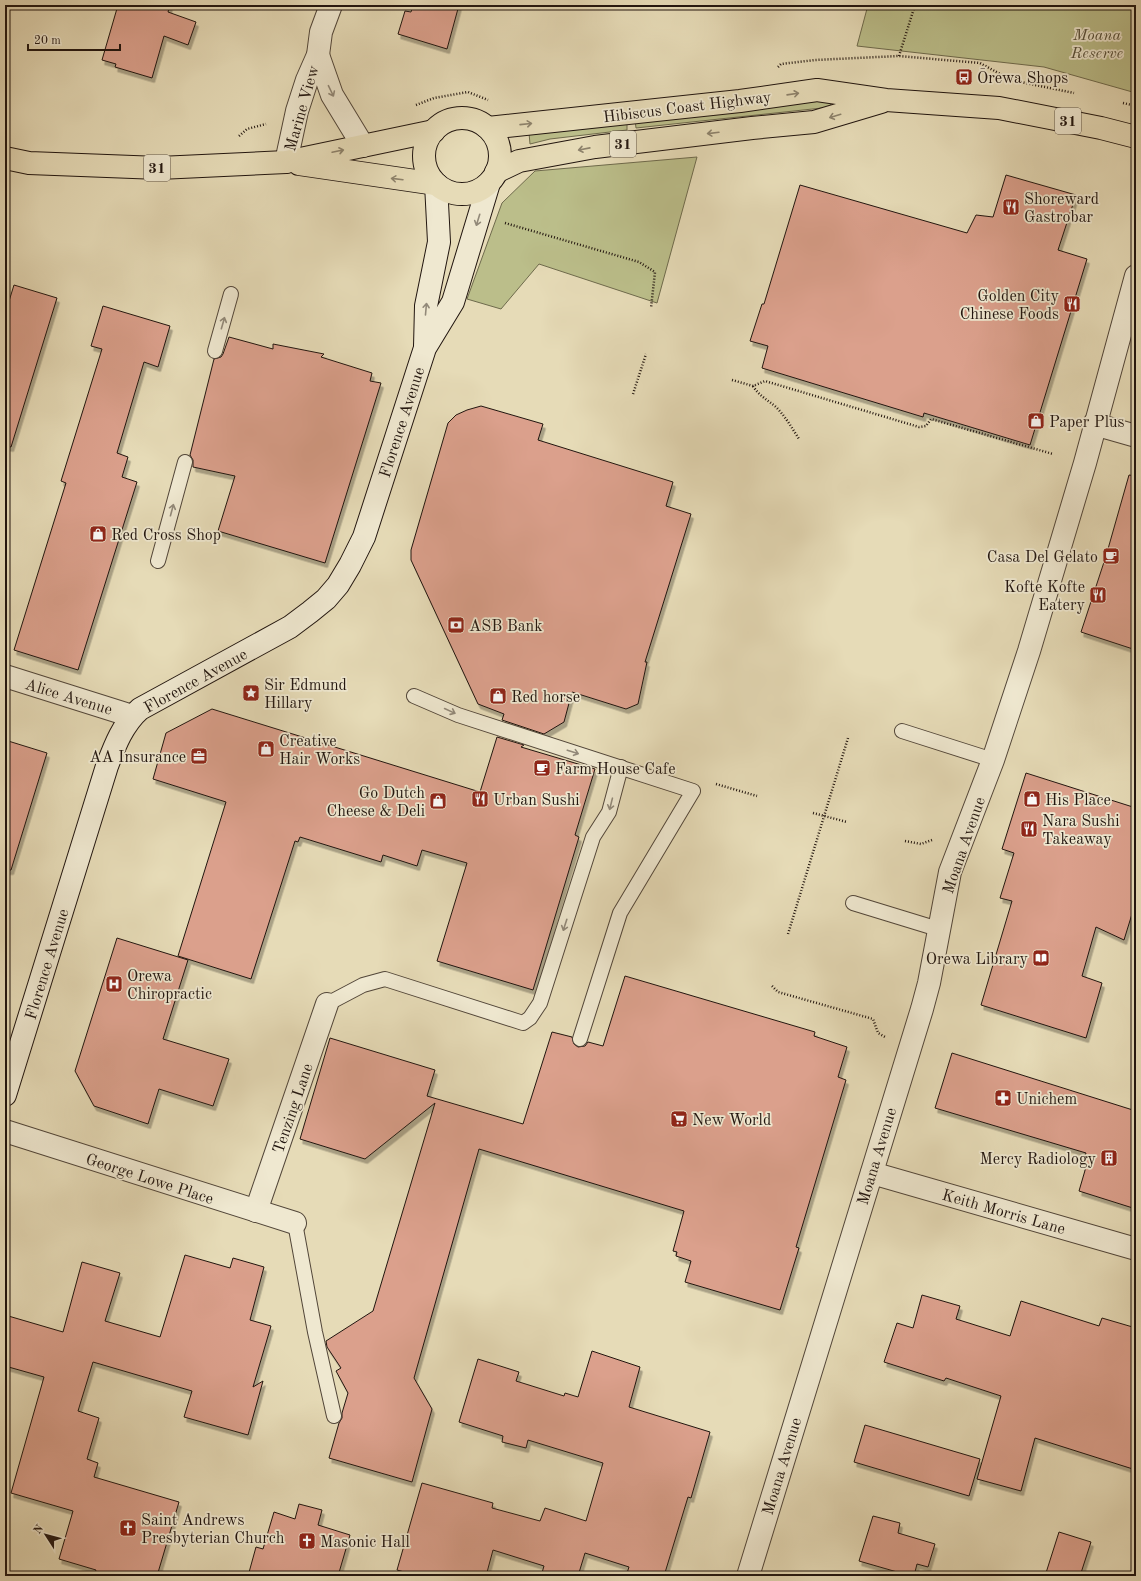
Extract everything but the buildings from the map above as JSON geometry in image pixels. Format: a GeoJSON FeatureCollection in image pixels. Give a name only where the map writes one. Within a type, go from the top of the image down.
{"type":"FeatureCollection","features":[{"type":"Feature","properties":{"kind":"main road","name":"Hibiscus Coast Highway"},"geometry":{"type":"LineString","coordinates":[[488,128],[740,101],[817,90],[886,100],[999,108],[1101,128],[1136,137]]}},
{"type":"Feature","properties":{"kind":"main road","name":"Hibiscus Coast Highway"},"geometry":{"type":"LineString","coordinates":[[493,177],[519,161],[595,147],[814,122],[886,100]]}},
{"type":"Feature","properties":{"kind":"main road","name":"31"},"geometry":{"type":"LineString","coordinates":[[5,158],[29,163],[159,168],[286,162],[434,131],[443,123],[454,119],[466,118],[478,121],[488,128]]}},
{"type":"Feature","properties":{"kind":"main road"},"geometry":{"type":"LineString","coordinates":[[488,128],[495,137],[499,148],[500,160],[493,177]]}},
{"type":"Feature","properties":{"kind":"main road"},"geometry":{"type":"LineString","coordinates":[[434,131],[424,152],[425,164],[429,175],[436,184]]}},
{"type":"Feature","properties":{"kind":"main road","name":"31"},"geometry":{"type":"LineString","coordinates":[[286,162],[436,184],[445,190],[456,194],[468,194],[480,190],[493,177]]}},
{"type":"Feature","properties":{"kind":"street","name":"Marine View"},"geometry":{"type":"LineString","coordinates":[[286,162],[297,111],[307,80],[318,55],[321,32],[331,5]]}},
{"type":"Feature","properties":{"kind":"street","name":"Marine View"},"geometry":{"type":"LineString","coordinates":[[318,55],[332,95],[363,146]]}},
{"type":"Feature","properties":{"kind":"street","name":"Florence Avenue"},"geometry":{"type":"LineString","coordinates":[[5,1095],[107,766],[116,743],[132,716],[155,700],[290,627],[326,599],[338,585],[364,537],[425,348],[453,302],[493,177]]}},
{"type":"Feature","properties":{"kind":"street","name":"Florence Avenue"},"geometry":{"type":"LineString","coordinates":[[425,348],[426,306],[439,242],[436,184]]}},
{"type":"Feature","properties":{"kind":"street","name":"Moana Avenue"},"geometry":{"type":"LineString","coordinates":[[748,1576],[924,1002],[950,872],[993,760],[1029,651],[1136,276]]}},
{"type":"Feature","properties":{"kind":"street"},"geometry":{"type":"LineString","coordinates":[[1094,424],[1136,436]]}},
{"type":"Feature","properties":{"kind":"street","name":"Alice Avenue"},"geometry":{"type":"LineString","coordinates":[[5,676],[132,716]]}},
{"type":"Feature","properties":{"kind":"street","name":"Tenzing Lane"},"geometry":{"type":"LineString","coordinates":[[256,1211],[327,1004]]}},
{"type":"Feature","properties":{"kind":"street","name":"George Lowe Place"},"geometry":{"type":"LineString","coordinates":[[5,1132],[295,1223]]}},
{"type":"Feature","properties":{"kind":"street","name":"Keith Morris Lane"},"geometry":{"type":"LineString","coordinates":[[872,1173],[1136,1249]]}},
{"type":"Feature","properties":{"kind":"lane"},"geometry":{"type":"LineString","coordinates":[[215,351],[231,294]]}},
{"type":"Feature","properties":{"kind":"lane"},"geometry":{"type":"LineString","coordinates":[[158,561],[185,462]]}},
{"type":"Feature","properties":{"kind":"lane"},"geometry":{"type":"LineString","coordinates":[[414,696],[458,715],[693,790],[620,913],[580,1039]]}},
{"type":"Feature","properties":{"kind":"lane"},"geometry":{"type":"LineString","coordinates":[[902,731],[993,760]]}},
{"type":"Feature","properties":{"kind":"lane"},"geometry":{"type":"LineString","coordinates":[[327,1004],[363,985],[385,980],[523,1023],[530,1018],[540,1003],[593,837],[609,812],[621,767]]}},
{"type":"Feature","properties":{"kind":"lane"},"geometry":{"type":"LineString","coordinates":[[852,903],[938,929]]}},
{"type":"Feature","properties":{"kind":"lane"},"geometry":{"type":"LineString","coordinates":[[295,1223],[315,1332],[334,1416]]}},
{"type":"Feature","properties":{"kind":"path"},"geometry":{"type":"LineString","coordinates":[[900,56],[915,5]]}},
{"type":"Feature","properties":{"kind":"path"},"geometry":{"type":"LineString","coordinates":[[501,222],[639,262],[655,272],[651,308]]}},
{"type":"Feature","properties":{"kind":"path"},"geometry":{"type":"LineString","coordinates":[[633,394],[646,354]]}},
{"type":"Feature","properties":{"kind":"path"},"geometry":{"type":"LineString","coordinates":[[732,380],[753,386],[766,381],[919,427],[926,426],[931,419],[1053,454]]}},
{"type":"Feature","properties":{"kind":"path"},"geometry":{"type":"LineString","coordinates":[[753,386],[757,393],[776,407],[784,416],[799,439]]}},
{"type":"Feature","properties":{"kind":"path"},"geometry":{"type":"LineString","coordinates":[[788,934],[848,738]]}},
{"type":"Feature","properties":{"kind":"path"},"geometry":{"type":"LineString","coordinates":[[716,784],[757,796]]}},
{"type":"Feature","properties":{"kind":"path"},"geometry":{"type":"LineString","coordinates":[[813,813],[847,822]]}},
{"type":"Feature","properties":{"kind":"path"},"geometry":{"type":"LineString","coordinates":[[905,841],[921,844],[935,839]]}},
{"type":"Feature","properties":{"kind":"path"},"geometry":{"type":"LineString","coordinates":[[772,986],[778,992],[873,1019],[878,1032],[891,1040]]}},
{"type":"Feature","properties":{"kind":"green space","name":"Moana Reserve"},"geometry":{"type":"Polygon","coordinates":[[[868,5],[1136,5],[1136,93],[1044,67],[857,46],[868,5]]]}},
{"type":"Feature","properties":{"kind":"green space"},"geometry":{"type":"Polygon","coordinates":[[[830,99],[831,107],[636,128],[635,120],[830,99]]]}},
{"type":"Feature","properties":{"kind":"green space"},"geometry":{"type":"Polygon","coordinates":[[[627,121],[627,130],[550,139],[530,144],[529,133],[627,121]]]}},
{"type":"Feature","properties":{"kind":"green space"},"geometry":{"type":"Polygon","coordinates":[[[697,157],[657,303],[539,264],[501,309],[467,299],[502,203],[535,171],[697,157]]]}},
{"type":"Feature","properties":{"kind":"place","name":"Ōrewa Shops"},"geometry":{"type":"Point","coordinates":[964,77]}},
{"type":"Feature","properties":{"kind":"place","name":"Shoreward Gastrobar"},"geometry":{"type":"Point","coordinates":[1011,207]}},
{"type":"Feature","properties":{"kind":"place","name":"Golden City Chinese Foods"},"geometry":{"type":"Point","coordinates":[1072,304]}},
{"type":"Feature","properties":{"kind":"place","name":"Paper Plus"},"geometry":{"type":"Point","coordinates":[1036,421]}},
{"type":"Feature","properties":{"kind":"place","name":"Red Cross Shop"},"geometry":{"type":"Point","coordinates":[98,534]}},
{"type":"Feature","properties":{"kind":"place","name":"Casa Del Gelato"},"geometry":{"type":"Point","coordinates":[1111,556]}},
{"type":"Feature","properties":{"kind":"place","name":"Kofte Kofte Eatery"},"geometry":{"type":"Point","coordinates":[1098,595]}},
{"type":"Feature","properties":{"kind":"place","name":"ASB Bank"},"geometry":{"type":"Point","coordinates":[456,625]}},
{"type":"Feature","properties":{"kind":"place","name":"Sir Edmund Hillary"},"geometry":{"type":"Point","coordinates":[251,693]}},
{"type":"Feature","properties":{"kind":"place","name":"Red horse"},"geometry":{"type":"Point","coordinates":[498,696]}},
{"type":"Feature","properties":{"kind":"place","name":"Creative Hair Works"},"geometry":{"type":"Point","coordinates":[266,749]}},
{"type":"Feature","properties":{"kind":"place","name":"AA Insurance"},"geometry":{"type":"Point","coordinates":[199,756]}},
{"type":"Feature","properties":{"kind":"place","name":"Farm House Cafe"},"geometry":{"type":"Point","coordinates":[542,768]}},
{"type":"Feature","properties":{"kind":"place","name":"Urban Sushi"},"geometry":{"type":"Point","coordinates":[480,799]}},
{"type":"Feature","properties":{"kind":"place","name":"His Place"},"geometry":{"type":"Point","coordinates":[1032,799]}},
{"type":"Feature","properties":{"kind":"place","name":"Go Dutch Cheese & Deli"},"geometry":{"type":"Point","coordinates":[438,801]}},
{"type":"Feature","properties":{"kind":"place","name":"Nara Sushi Takeaway"},"geometry":{"type":"Point","coordinates":[1029,829]}},
{"type":"Feature","properties":{"kind":"place","name":"Orewa Library"},"geometry":{"type":"Point","coordinates":[1041,958]}},
{"type":"Feature","properties":{"kind":"place","name":"Orewa Chiropractic"},"geometry":{"type":"Point","coordinates":[114,984]}},
{"type":"Feature","properties":{"kind":"place","name":"Unichem"},"geometry":{"type":"Point","coordinates":[1003,1098]}},
{"type":"Feature","properties":{"kind":"place","name":"New World"},"geometry":{"type":"Point","coordinates":[679,1119]}},
{"type":"Feature","properties":{"kind":"place","name":"Mercy Radiology"},"geometry":{"type":"Point","coordinates":[1109,1158]}},
{"type":"Feature","properties":{"kind":"place","name":"Saint Andrews Presbyterian Church"},"geometry":{"type":"Point","coordinates":[128,1528]}},
{"type":"Feature","properties":{"kind":"place","name":"Masonic Hall"},"geometry":{"type":"Point","coordinates":[307,1541]}}]}
